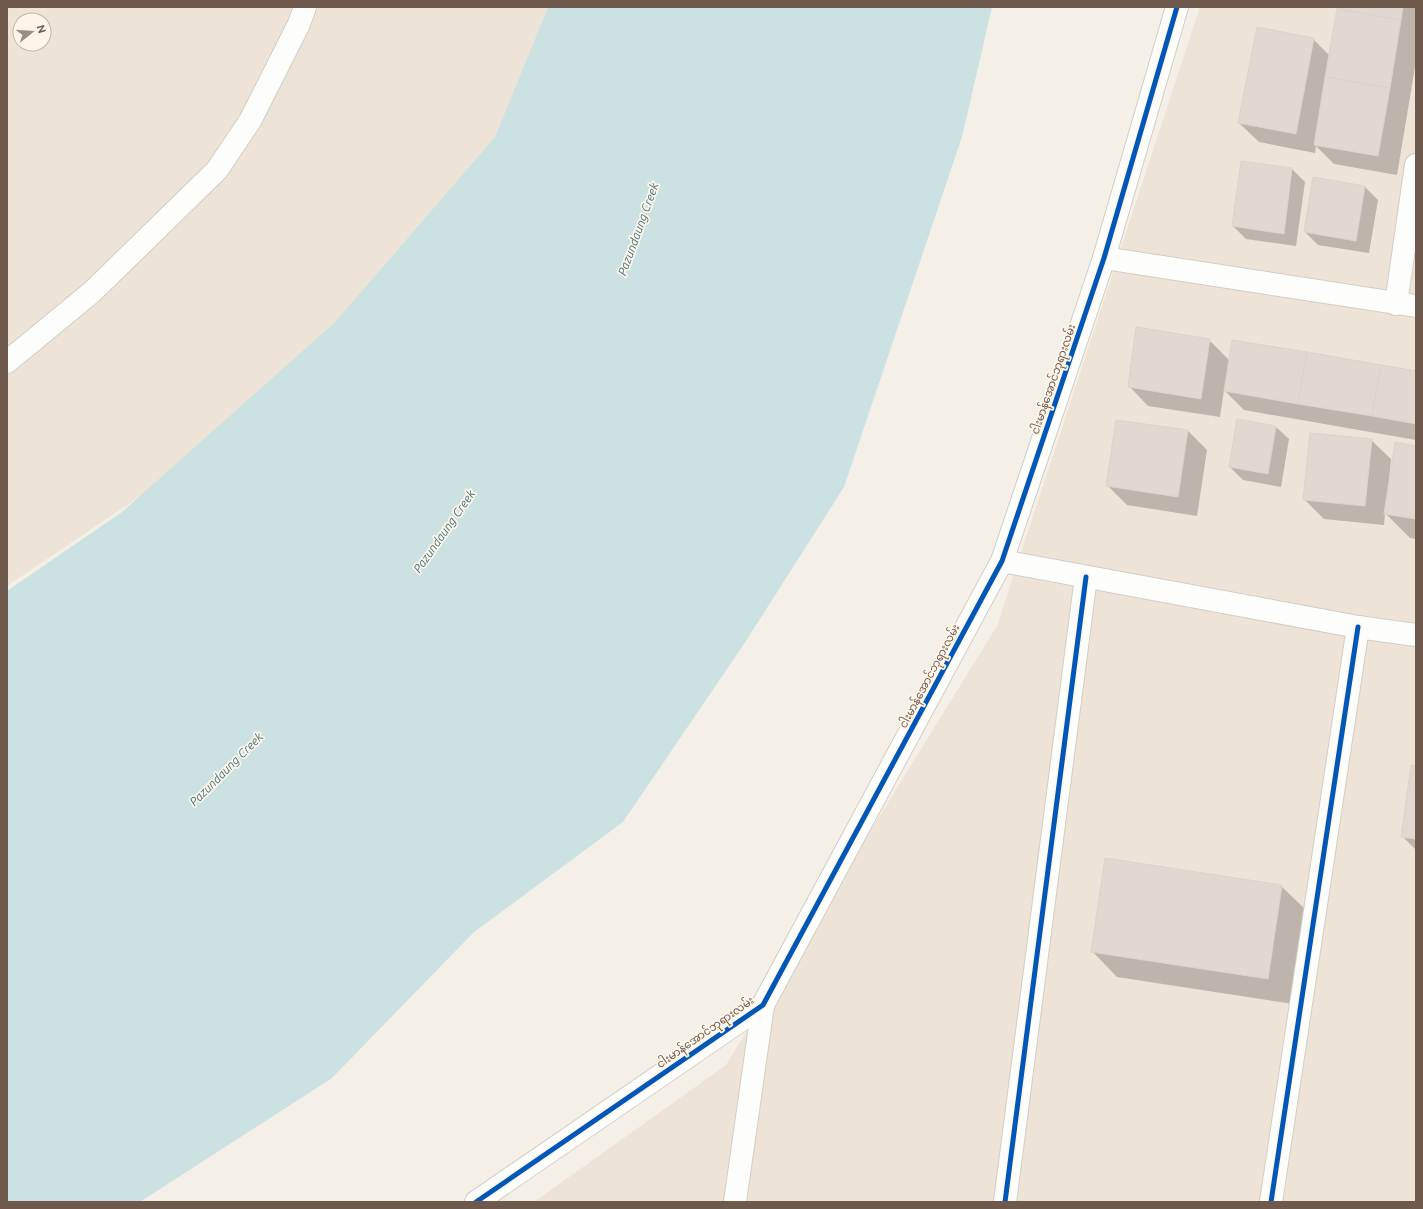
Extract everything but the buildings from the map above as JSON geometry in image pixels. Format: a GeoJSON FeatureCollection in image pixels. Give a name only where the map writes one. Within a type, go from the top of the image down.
{"type":"FeatureCollection","features":[{"type":"Feature","properties":{"kind":"street"},"geometry":{"type":"LineString","coordinates":[[7,362],[92,292],[217,170],[250,121],[299,24],[305,7]]}},
{"type":"Feature","properties":{"kind":"street","name":"ငါးမာန်အောင်ဘုရားလမ်း"},"geometry":{"type":"LineString","coordinates":[[476,1202],[763,1005],[1002,562],[1104,258],[1177,7]]}},
{"type":"Feature","properties":{"kind":"street"},"geometry":{"type":"LineString","coordinates":[[1104,258],[1406,305],[1416,165]]}},
{"type":"Feature","properties":{"kind":"street"},"geometry":{"type":"LineString","coordinates":[[1002,562],[1358,627],[1416,635]]}},
{"type":"Feature","properties":{"kind":"street"},"geometry":{"type":"LineString","coordinates":[[1005,1202],[1086,577]]}},
{"type":"Feature","properties":{"kind":"street"},"geometry":{"type":"LineString","coordinates":[[1271,1202],[1358,627]]}},
{"type":"Feature","properties":{"kind":"street"},"geometry":{"type":"LineString","coordinates":[[735,1202],[763,1005]]}},
{"type":"Feature","properties":{"kind":"shaded area"},"geometry":{"type":"Polygon","coordinates":[[[7,7],[548,7],[495,137],[335,322],[142,495],[7,586],[7,7]]]}},
{"type":"Feature","properties":{"kind":"shaded area"},"geometry":{"type":"Polygon","coordinates":[[[1200,7],[1416,7],[1416,1202],[534,1202],[726,1065],[997,626],[1200,7]]]}},
{"type":"Feature","properties":{"kind":"water","name":"Pazundaung Creek"},"geometry":{"type":"Polygon","coordinates":[[[548,7],[992,7],[962,137],[844,487],[744,644],[623,822],[474,932],[332,1078],[140,1202],[7,1202],[7,591],[122,512],[335,322],[495,137],[548,7]]]}},
{"type":"Feature","properties":{"kind":"cycle path"},"geometry":{"type":"LineString","coordinates":[[476,1202],[763,1005],[1002,561],[1104,258],[1177,7]]}},
{"type":"Feature","properties":{"kind":"cycle path"},"geometry":{"type":"LineString","coordinates":[[1005,1202],[1086,577]]}},
{"type":"Feature","properties":{"kind":"cycle path"},"geometry":{"type":"LineString","coordinates":[[1271,1202],[1358,627]]}}]}
